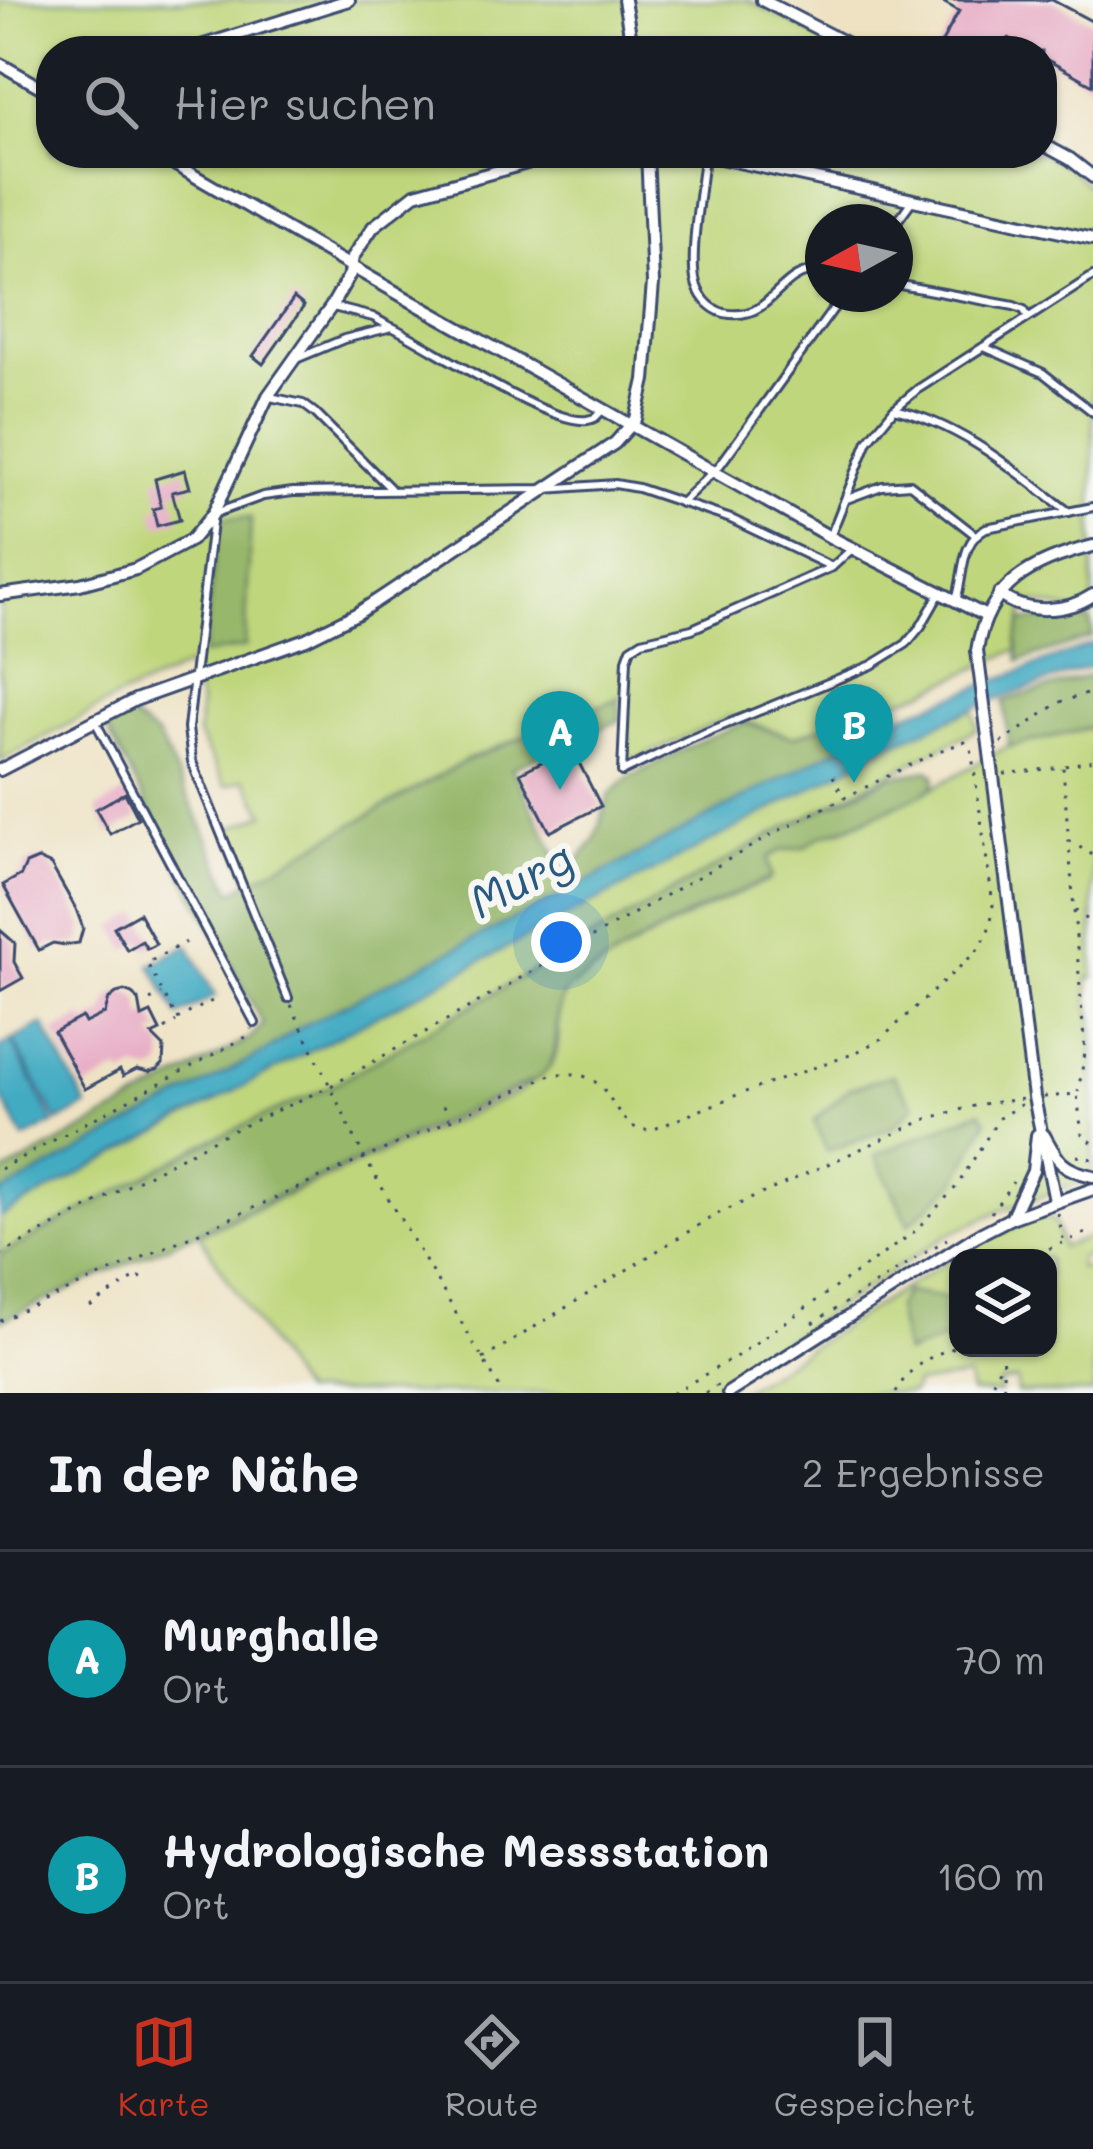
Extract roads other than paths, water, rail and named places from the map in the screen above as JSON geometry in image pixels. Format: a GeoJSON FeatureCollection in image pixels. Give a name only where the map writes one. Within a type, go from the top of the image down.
{"type":"FeatureCollection","features":[{"type":"Feature","properties":{"kind":"street"},"geometry":{"type":"LineString","coordinates":[[233,36],[349,0]]}},
{"type":"Feature","properties":{"kind":"street"},"geometry":{"type":"LineString","coordinates":[[624,0],[630,36]]}},
{"type":"Feature","properties":{"kind":"street"},"geometry":{"type":"LineString","coordinates":[[762,0],[832,36]]}},
{"type":"Feature","properties":{"kind":"street"},"geometry":{"type":"LineString","coordinates":[[0,65],[36,85]]}},
{"type":"Feature","properties":{"kind":"street"},"geometry":{"type":"LineString","coordinates":[[1057,152],[1093,177]]}},
{"type":"Feature","properties":{"kind":"street"},"geometry":{"type":"LineString","coordinates":[[180,168],[830,537],[986,616]]}},
{"type":"Feature","properties":{"kind":"street"},"geometry":{"type":"LineString","coordinates":[[0,595],[80,584],[136,568],[191,540],[213,514],[268,396],[331,307],[350,274],[353,257],[373,227],[416,194],[509,168]]}},
{"type":"Feature","properties":{"kind":"street"},"geometry":{"type":"LineString","coordinates":[[0,770],[94,719],[196,676],[306,639],[358,613],[615,442],[642,404],[653,284],[648,168]]}},
{"type":"Feature","properties":{"kind":"street"},"geometry":{"type":"LineString","coordinates":[[765,168],[1093,239]]}},
{"type":"Feature","properties":{"kind":"street"},"geometry":{"type":"LineString","coordinates":[[1055,1201],[1034,1097],[992,743],[978,672],[979,638],[986,616],[1016,577],[1056,556],[1093,546]]}},
{"type":"Feature","properties":{"kind":"street"},"geometry":{"type":"LineString","coordinates":[[999,595],[1018,606],[1048,608],[1074,605],[1093,595]]}},
{"type":"Feature","properties":{"kind":"street"},"geometry":{"type":"LineString","coordinates":[[1039,1126],[1058,1161],[1072,1172],[1093,1176]]}},
{"type":"Feature","properties":{"kind":"street"},"geometry":{"type":"LineString","coordinates":[[1011,1218],[1033,1171],[1039,1126]]}},
{"type":"Feature","properties":{"kind":"street"},"geometry":{"type":"LineString","coordinates":[[726,1387],[1011,1218],[1093,1189]]}},
{"type":"Feature","properties":{"kind":"lane"},"geometry":{"type":"LineString","coordinates":[[700,168],[695,279],[701,296],[714,310],[750,313],[796,275],[805,273]]}},
{"type":"Feature","properties":{"kind":"lane"},"geometry":{"type":"LineString","coordinates":[[909,204],[912,200]]}},
{"type":"Feature","properties":{"kind":"lane"},"geometry":{"type":"LineString","coordinates":[[830,537],[868,441],[894,409],[1093,275]]}},
{"type":"Feature","properties":{"kind":"lane"},"geometry":{"type":"LineString","coordinates":[[913,287],[1014,306],[1028,316]]}},
{"type":"Feature","properties":{"kind":"lane"},"geometry":{"type":"LineString","coordinates":[[331,307],[373,316],[517,397],[554,412],[590,420],[602,410]]}},
{"type":"Feature","properties":{"kind":"lane"},"geometry":{"type":"LineString","coordinates":[[681,503],[714,471],[831,312]]}},
{"type":"Feature","properties":{"kind":"lane"},"geometry":{"type":"LineString","coordinates":[[293,360],[344,339],[392,327]]}},
{"type":"Feature","properties":{"kind":"lane"},"geometry":{"type":"LineString","coordinates":[[982,346],[1043,373],[1093,412]]}},
{"type":"Feature","properties":{"kind":"lane"},"geometry":{"type":"LineString","coordinates":[[268,396],[303,404],[393,490]]}},
{"type":"Feature","properties":{"kind":"lane"},"geometry":{"type":"LineString","coordinates":[[894,409],[925,416],[961,434],[1069,512]]}},
{"type":"Feature","properties":{"kind":"lane"},"geometry":{"type":"LineString","coordinates":[[288,998],[192,762],[188,728],[213,514],[263,496],[293,492],[616,484],[752,527],[832,568]]}},
{"type":"Feature","properties":{"kind":"lane"},"geometry":{"type":"LineString","coordinates":[[845,500],[882,486],[910,484],[974,534]]}},
{"type":"Feature","properties":{"kind":"lane"},"geometry":{"type":"LineString","coordinates":[[956,600],[974,534],[1093,507]]}},
{"type":"Feature","properties":{"kind":"lane"},"geometry":{"type":"LineString","coordinates":[[853,549],[832,568],[692,629],[642,640],[632,648],[625,677],[622,772],[872,665],[906,644],[940,592]]}},
{"type":"Feature","properties":{"kind":"lane"},"geometry":{"type":"LineString","coordinates":[[94,719],[255,1022]]}},
{"type":"Feature","properties":{"kind":"water"},"geometry":{"type":"Polygon","coordinates":[[[1093,644],[1093,666],[986,703],[890,745],[0,1217],[0,1194],[263,1053],[301,1027],[895,718],[1093,644]]]}},
{"type":"Feature","properties":{"kind":"water"},"geometry":{"type":"Polygon","coordinates":[[[188,945],[215,996],[178,1016],[151,965],[188,945]]]}},
{"type":"Feature","properties":{"kind":"water"},"geometry":{"type":"Polygon","coordinates":[[[43,1024],[87,1106],[58,1122],[13,1040],[43,1024]]]}},
{"type":"Feature","properties":{"kind":"water"},"geometry":{"type":"Polygon","coordinates":[[[11,1041],[54,1123],[24,1139],[0,1094],[0,1047],[11,1041]]]}},
{"type":"Feature","properties":{"kind":"place","name":"Hydrologische Messstation"},"geometry":{"type":"Point","coordinates":[854,783]}},
{"type":"Feature","properties":{"kind":"place","name":"Murghalle"},"geometry":{"type":"Point","coordinates":[560,790]}},
{"type":"Feature","properties":{"kind":"water label","name":"Murg"},"geometry":{"type":"Point","coordinates":[521,880]}}]}
